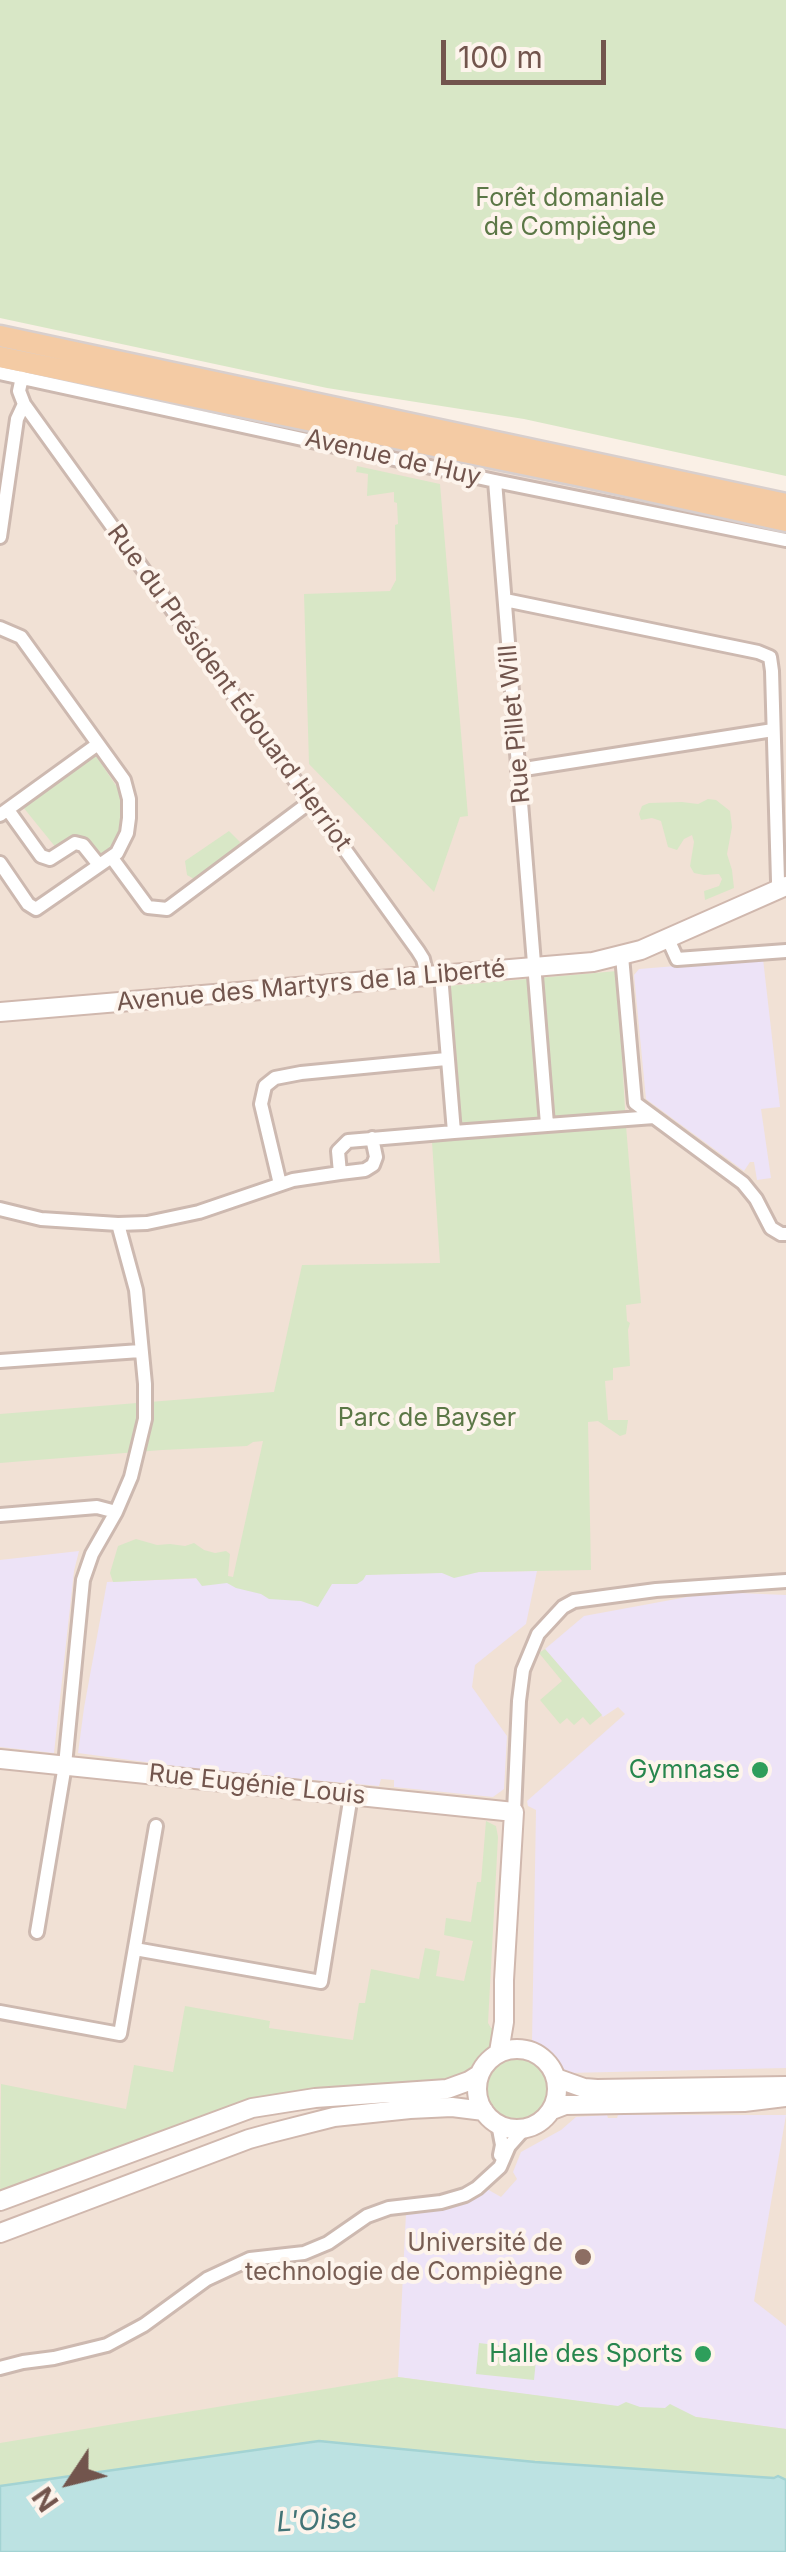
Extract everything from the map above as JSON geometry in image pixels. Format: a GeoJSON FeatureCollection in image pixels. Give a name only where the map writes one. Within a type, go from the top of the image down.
{"type":"FeatureCollection","features":[{"type":"Feature","properties":{"kind":"main road"},"geometry":{"type":"LineString","coordinates":[[0,336],[786,504]]}},
{"type":"Feature","properties":{"kind":"main road"},"geometry":{"type":"LineString","coordinates":[[0,358],[786,521]]}},
{"type":"Feature","properties":{"kind":"main road","name":"Avenue des Martyrs de la Liberté"},"geometry":{"type":"LineString","coordinates":[[0,1012],[593,962],[668,939],[783,887]]}},
{"type":"Feature","properties":{"kind":"main road","name":"Rue Eugénie Louis"},"geometry":{"type":"LineString","coordinates":[[0,1759],[514,1812]]}},
{"type":"Feature","properties":{"kind":"main road"},"geometry":{"type":"LineString","coordinates":[[499,2052],[504,2022],[514,1812]]}},
{"type":"Feature","properties":{"kind":"main road"},"geometry":{"type":"LineString","coordinates":[[504,2022],[523,2049]]}},
{"type":"Feature","properties":{"kind":"main road"},"geometry":{"type":"LineString","coordinates":[[552,2110],[556,2078],[544,2058],[523,2049],[511,2049],[499,2052],[484,2066],[477,2087],[478,2099],[498,2124],[511,2128],[536,2124],[565,2105],[744,2102],[786,2097]]}},
{"type":"Feature","properties":{"kind":"main road"},"geometry":{"type":"LineString","coordinates":[[0,2201],[252,2108],[315,2098],[447,2089],[480,2074]]}},
{"type":"Feature","properties":{"kind":"main road"},"geometry":{"type":"LineString","coordinates":[[556,2078],[597,2089],[786,2086]]}},
{"type":"Feature","properties":{"kind":"main road"},"geometry":{"type":"LineString","coordinates":[[0,2234],[272,2132],[334,2117],[410,2109],[484,2110]]}},
{"type":"Feature","properties":{"kind":"street","name":"Avenue de Huy"},"geometry":{"type":"LineString","coordinates":[[0,372],[786,540]]}},
{"type":"Feature","properties":{"kind":"street"},"geometry":{"type":"LineString","coordinates":[[0,537],[18,419],[24,404],[19,391],[22,377]]}},
{"type":"Feature","properties":{"kind":"street","name":"Rue du Président Édouard Herriot"},"geometry":{"type":"LineString","coordinates":[[24,404],[434,976]]}},
{"type":"Feature","properties":{"kind":"street","name":"Rue Pillet Will"},"geometry":{"type":"LineString","coordinates":[[495,480],[547,1124]]}},
{"type":"Feature","properties":{"kind":"street"},"geometry":{"type":"LineString","coordinates":[[505,600],[770,658],[778,882],[783,887]]}},
{"type":"Feature","properties":{"kind":"street"},"geometry":{"type":"LineString","coordinates":[[0,628],[21,638],[124,780],[129,799],[122,847],[36,909],[28,904],[0,863]]}},
{"type":"Feature","properties":{"kind":"street"},"geometry":{"type":"LineString","coordinates":[[518,770],[773,730]]}},
{"type":"Feature","properties":{"kind":"street"},"geometry":{"type":"LineString","coordinates":[[98,744],[4,812],[41,856],[50,859],[75,843],[83,845],[106,861],[148,907],[166,909],[310,802]]}},
{"type":"Feature","properties":{"kind":"street"},"geometry":{"type":"LineString","coordinates":[[668,939],[677,959],[786,950]]}},
{"type":"Feature","properties":{"kind":"street"},"geometry":{"type":"LineString","coordinates":[[622,956],[635,1103],[742,1183],[756,1199],[771,1228],[786,1234]]}},
{"type":"Feature","properties":{"kind":"street"},"geometry":{"type":"LineString","coordinates":[[434,976],[454,1132]]}},
{"type":"Feature","properties":{"kind":"street"},"geometry":{"type":"LineString","coordinates":[[280,1184],[261,1104],[265,1086],[275,1078],[446,1058]]}},
{"type":"Feature","properties":{"kind":"street"},"geometry":{"type":"LineString","coordinates":[[340,1173],[338,1151],[348,1141],[654,1117]]}},
{"type":"Feature","properties":{"kind":"street"},"geometry":{"type":"LineString","coordinates":[[0,1209],[41,1219],[147,1223],[199,1212],[293,1180],[365,1170],[376,1158],[372,1138]]}},
{"type":"Feature","properties":{"kind":"street"},"geometry":{"type":"LineString","coordinates":[[37,1932],[65,1766],[83,1580],[131,1477],[145,1418],[136,1290],[118,1224]]}},
{"type":"Feature","properties":{"kind":"street"},"geometry":{"type":"LineString","coordinates":[[0,1361],[140,1351]]}},
{"type":"Feature","properties":{"kind":"street"},"geometry":{"type":"LineString","coordinates":[[0,1515],[97,1507],[116,1512]]}},
{"type":"Feature","properties":{"kind":"street"},"geometry":{"type":"LineString","coordinates":[[514,1812],[523,1670],[538,1634],[563,1607],[574,1600],[656,1590],[786,1582]]}},
{"type":"Feature","properties":{"kind":"street"},"geometry":{"type":"LineString","coordinates":[[135,1949],[321,1982],[350,1795]]}},
{"type":"Feature","properties":{"kind":"street"},"geometry":{"type":"LineString","coordinates":[[0,2012],[120,2034],[156,1826]]}},
{"type":"Feature","properties":{"kind":"street"},"geometry":{"type":"LineString","coordinates":[[495,2172],[502,2145],[498,2124]]}},
{"type":"Feature","properties":{"kind":"street"},"geometry":{"type":"LineString","coordinates":[[0,2368],[107,2345],[207,2279],[250,2258],[304,2253],[328,2243],[367,2216],[389,2208],[465,2195],[495,2172],[509,2146],[525,2128]]}},
{"type":"Feature","properties":{"kind":"shaded area"},"geometry":{"type":"Polygon","coordinates":[[[0,332],[786,536],[786,2480],[158,2464],[0,2486],[0,332]]]}},
{"type":"Feature","properties":{"kind":"shaded area"},"geometry":{"type":"Polygon","coordinates":[[[763,959],[780,1107],[761,1109],[771,1178],[757,1180],[754,1162],[744,1171],[646,1099],[634,975],[639,969],[763,959]]]}},
{"type":"Feature","properties":{"kind":"shaded area"},"geometry":{"type":"Polygon","coordinates":[[[79,1551],[54,1753],[0,1747],[0,1560],[79,1551]]]}},
{"type":"Feature","properties":{"kind":"shaded area"},"geometry":{"type":"Polygon","coordinates":[[[537,1571],[526,1624],[475,1665],[472,1687],[507,1736],[504,1789],[493,1797],[394,1787],[394,1780],[381,1779],[379,1786],[215,1771],[215,1766],[206,1766],[205,1770],[78,1753],[107,1582],[537,1571]]]}},
{"type":"Feature","properties":{"kind":"shaded area"},"geometry":{"type":"Polygon","coordinates":[[[714,1592],[786,1595],[786,2068],[567,2073],[552,2053],[532,2042],[536,1810],[527,1801],[625,1714],[618,1707],[603,1717],[545,1649],[584,1616],[714,1592]]]}},
{"type":"Feature","properties":{"kind":"shaded area","name":"Université de technologie de Compiègne"},"geometry":{"type":"Polygon","coordinates":[[[786,2115],[754,2301],[786,2326],[786,2429],[398,2377],[406,2213],[440,2210],[466,2202],[487,2189],[501,2197],[517,2179],[513,2172],[521,2152],[576,2117],[786,2115]]]}},
{"type":"Feature","properties":{"kind":"green space","name":"Forêt domaniale de Compiègne"},"geometry":{"type":"Polygon","coordinates":[[[0,0],[786,0],[786,476],[524,419],[327,388],[0,318],[0,0]]]}},
{"type":"Feature","properties":{"kind":"green space"},"geometry":{"type":"Polygon","coordinates":[[[357,466],[440,484],[468,816],[460,817],[434,892],[309,764],[304,594],[390,591],[396,580],[398,524],[394,492],[367,496],[368,474],[356,472],[357,466]]]}},
{"type":"Feature","properties":{"kind":"green space"},"geometry":{"type":"Polygon","coordinates":[[[96,756],[119,790],[123,806],[123,827],[113,848],[101,859],[82,837],[75,836],[57,849],[23,807],[96,756]]]}},
{"type":"Feature","properties":{"kind":"green space"},"geometry":{"type":"Polygon","coordinates":[[[708,799],[730,811],[732,827],[727,854],[734,888],[705,900],[704,891],[719,886],[722,879],[719,874],[694,873],[690,866],[692,835],[677,850],[668,847],[661,821],[641,820],[639,814],[642,806],[649,803],[698,804],[708,799]]]}},
{"type":"Feature","properties":{"kind":"green space"},"geometry":{"type":"Polygon","coordinates":[[[229,831],[240,842],[237,850],[201,876],[194,879],[187,875],[185,861],[229,831]]]}},
{"type":"Feature","properties":{"kind":"green space","name":"Parc de Bayser"},"geometry":{"type":"Polygon","coordinates":[[[617,971],[641,1303],[626,1305],[630,1366],[613,1368],[613,1380],[605,1381],[608,1420],[628,1420],[626,1434],[620,1436],[598,1421],[588,1422],[591,1570],[479,1572],[454,1578],[442,1573],[366,1575],[357,1584],[332,1584],[318,1607],[301,1601],[269,1599],[227,1583],[202,1586],[196,1578],[113,1582],[110,1573],[118,1546],[136,1539],[157,1545],[194,1543],[215,1553],[226,1551],[230,1554],[228,1576],[233,1577],[263,1441],[247,1446],[0,1463],[0,1414],[274,1392],[302,1265],[440,1263],[432,1142],[460,1138],[448,986],[617,971]]]}},
{"type":"Feature","properties":{"kind":"green space"},"geometry":{"type":"Polygon","coordinates":[[[545,1649],[602,1715],[590,1725],[583,1717],[574,1725],[567,1718],[560,1724],[540,1700],[562,1681],[539,1653],[545,1649]]]}},
{"type":"Feature","properties":{"kind":"green space"},"geometry":{"type":"Polygon","coordinates":[[[486,1821],[496,1826],[498,1837],[488,2023],[496,2028],[494,2042],[471,2070],[442,2084],[437,2079],[254,2098],[0,2194],[1,2084],[126,2109],[134,2065],[173,2072],[185,2006],[270,2021],[269,2028],[353,2040],[359,2003],[365,2003],[371,1969],[419,1979],[425,1948],[440,1951],[436,1976],[464,1981],[473,1941],[444,1935],[446,1918],[471,1922],[477,1882],[481,1882],[486,1821]]]}},
{"type":"Feature","properties":{"kind":"green space"},"geometry":{"type":"Polygon","coordinates":[[[519,2056],[543,2065],[552,2089],[543,2113],[519,2122],[495,2113],[486,2089],[495,2065],[519,2056]]]}},
{"type":"Feature","properties":{"kind":"green space"},"geometry":{"type":"Polygon","coordinates":[[[479,2343],[537,2350],[534,2380],[476,2374],[479,2343]]]}},
{"type":"Feature","properties":{"kind":"green space"},"geometry":{"type":"Polygon","coordinates":[[[398,2377],[618,2406],[626,2402],[665,2408],[670,2404],[696,2417],[786,2429],[786,2480],[778,2476],[535,2462],[436,2451],[269,2448],[0,2492],[0,2443],[398,2377]]]}},
{"type":"Feature","properties":{"kind":"water","name":"L'Oise"},"geometry":{"type":"Polygon","coordinates":[[[319,2441],[535,2462],[778,2476],[786,2480],[786,2552],[0,2552],[0,2486],[319,2441]]]}},
{"type":"Feature","properties":{"kind":"place","name":"Gymnase"},"geometry":{"type":"Point","coordinates":[760,1770]}},
{"type":"Feature","properties":{"kind":"place","name":"Université de technologie de Compiègne"},"geometry":{"type":"Point","coordinates":[583,2257]}},
{"type":"Feature","properties":{"kind":"place","name":"Halle des Sports"},"geometry":{"type":"Point","coordinates":[703,2354]}}]}
